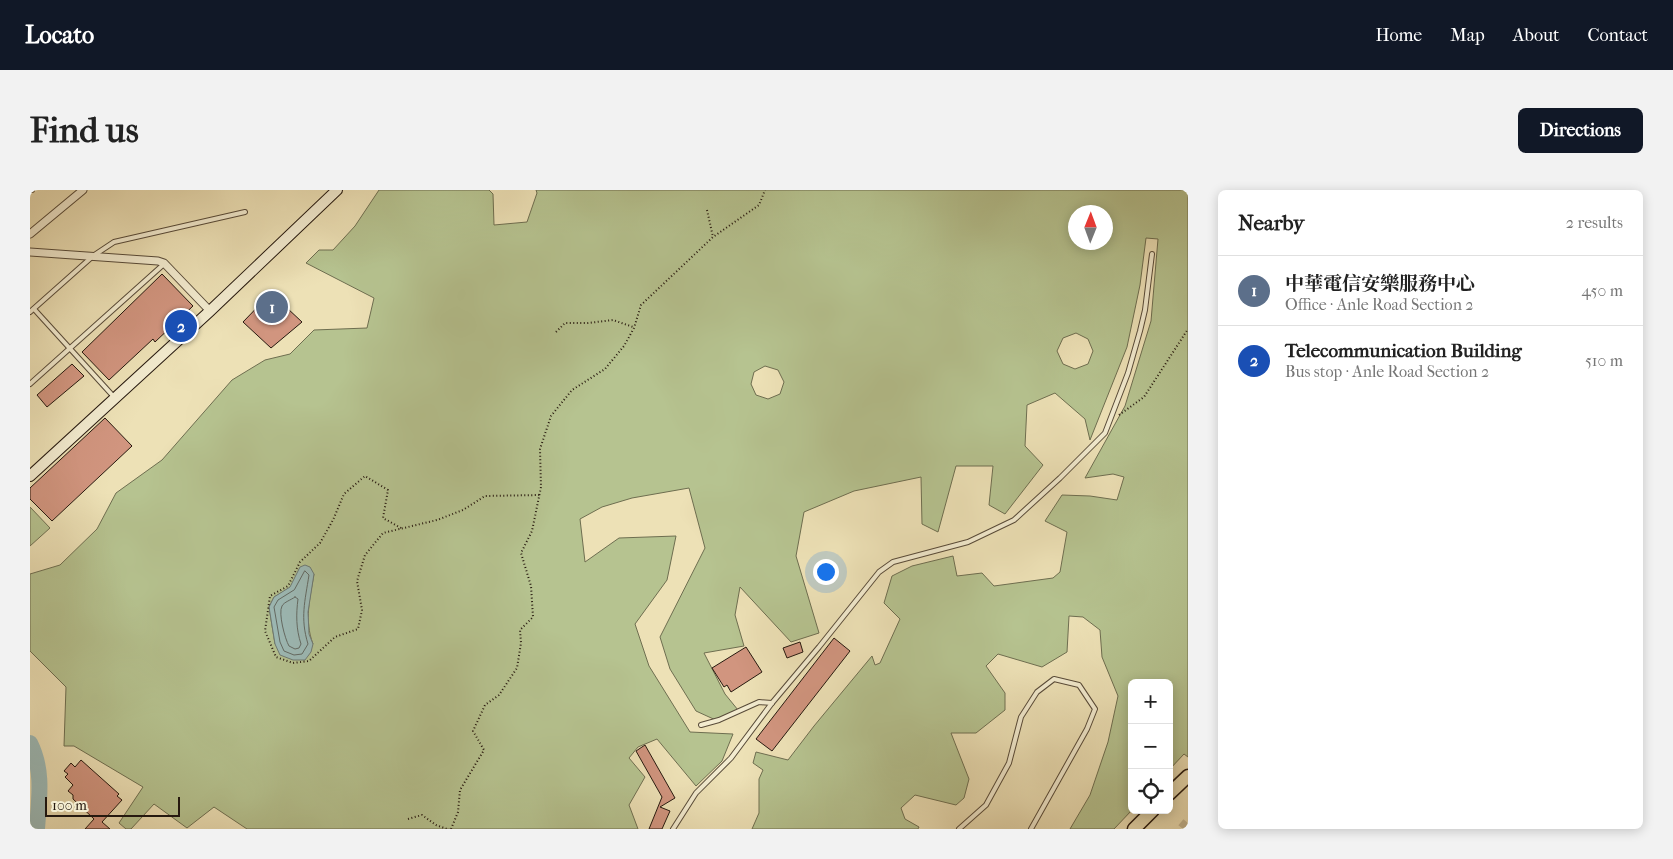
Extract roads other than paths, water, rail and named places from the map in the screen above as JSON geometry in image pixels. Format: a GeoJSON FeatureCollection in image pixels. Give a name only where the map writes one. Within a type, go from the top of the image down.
{"type":"FeatureCollection","features":[{"type":"Feature","properties":{"kind":"highway"},"geometry":{"type":"LineString","coordinates":[[1173,790],[1188,776]]}},
{"type":"Feature","properties":{"kind":"highway"},"geometry":{"type":"LineString","coordinates":[[1134,829],[1149,814]]}},
{"type":"Feature","properties":{"kind":"street"},"geometry":{"type":"LineString","coordinates":[[30,234],[83,190]]}},
{"type":"Feature","properties":{"kind":"street"},"geometry":{"type":"LineString","coordinates":[[30,476],[210,311],[337,190]]}},
{"type":"Feature","properties":{"kind":"street"},"geometry":{"type":"LineString","coordinates":[[30,252],[154,260],[164,263],[210,311]]}},
{"type":"Feature","properties":{"kind":"lane"},"geometry":{"type":"LineString","coordinates":[[30,312],[93,256],[114,242],[245,212]]}},
{"type":"Feature","properties":{"kind":"lane"},"geometry":{"type":"LineString","coordinates":[[673,829],[696,793],[731,758],[772,703],[819,648],[879,572],[893,562],[968,542],[1014,520],[1105,433],[1128,373],[1140,331],[1145,310],[1152,254]]}},
{"type":"Feature","properties":{"kind":"lane"},"geometry":{"type":"LineString","coordinates":[[30,384],[164,263]]}},
{"type":"Feature","properties":{"kind":"lane"},"geometry":{"type":"LineString","coordinates":[[34,309],[116,398]]}},
{"type":"Feature","properties":{"kind":"lane"},"geometry":{"type":"LineString","coordinates":[[959,829],[986,805],[1009,763],[1021,717],[1036,692],[1054,679],[1079,686],[1095,709],[1087,728],[1032,829]]}},
{"type":"Feature","properties":{"kind":"lane"},"geometry":{"type":"LineString","coordinates":[[701,725],[719,720],[759,702],[772,703]]}},
{"type":"Feature","properties":{"kind":"water"},"geometry":{"type":"Polygon","coordinates":[[[305,565],[310,567],[314,574],[308,612],[309,634],[313,644],[311,652],[305,660],[293,660],[280,655],[275,644],[269,607],[274,597],[290,587],[300,567],[305,565]]]}},
{"type":"Feature","properties":{"kind":"waterway"},"geometry":{"type":"LineString","coordinates":[[30,743],[37,764],[40,785],[37,829]]}},
{"type":"Feature","properties":{"kind":"tunnel"},"geometry":{"type":"LineString","coordinates":[[1183,829],[1188,823]]}},
{"type":"Feature","properties":{"kind":"place","name":"中華電信安樂服務中心"},"geometry":{"type":"Point","coordinates":[272,307]}},
{"type":"Feature","properties":{"kind":"place","name":"Telecommunication Building"},"geometry":{"type":"Point","coordinates":[181,326]}}]}
